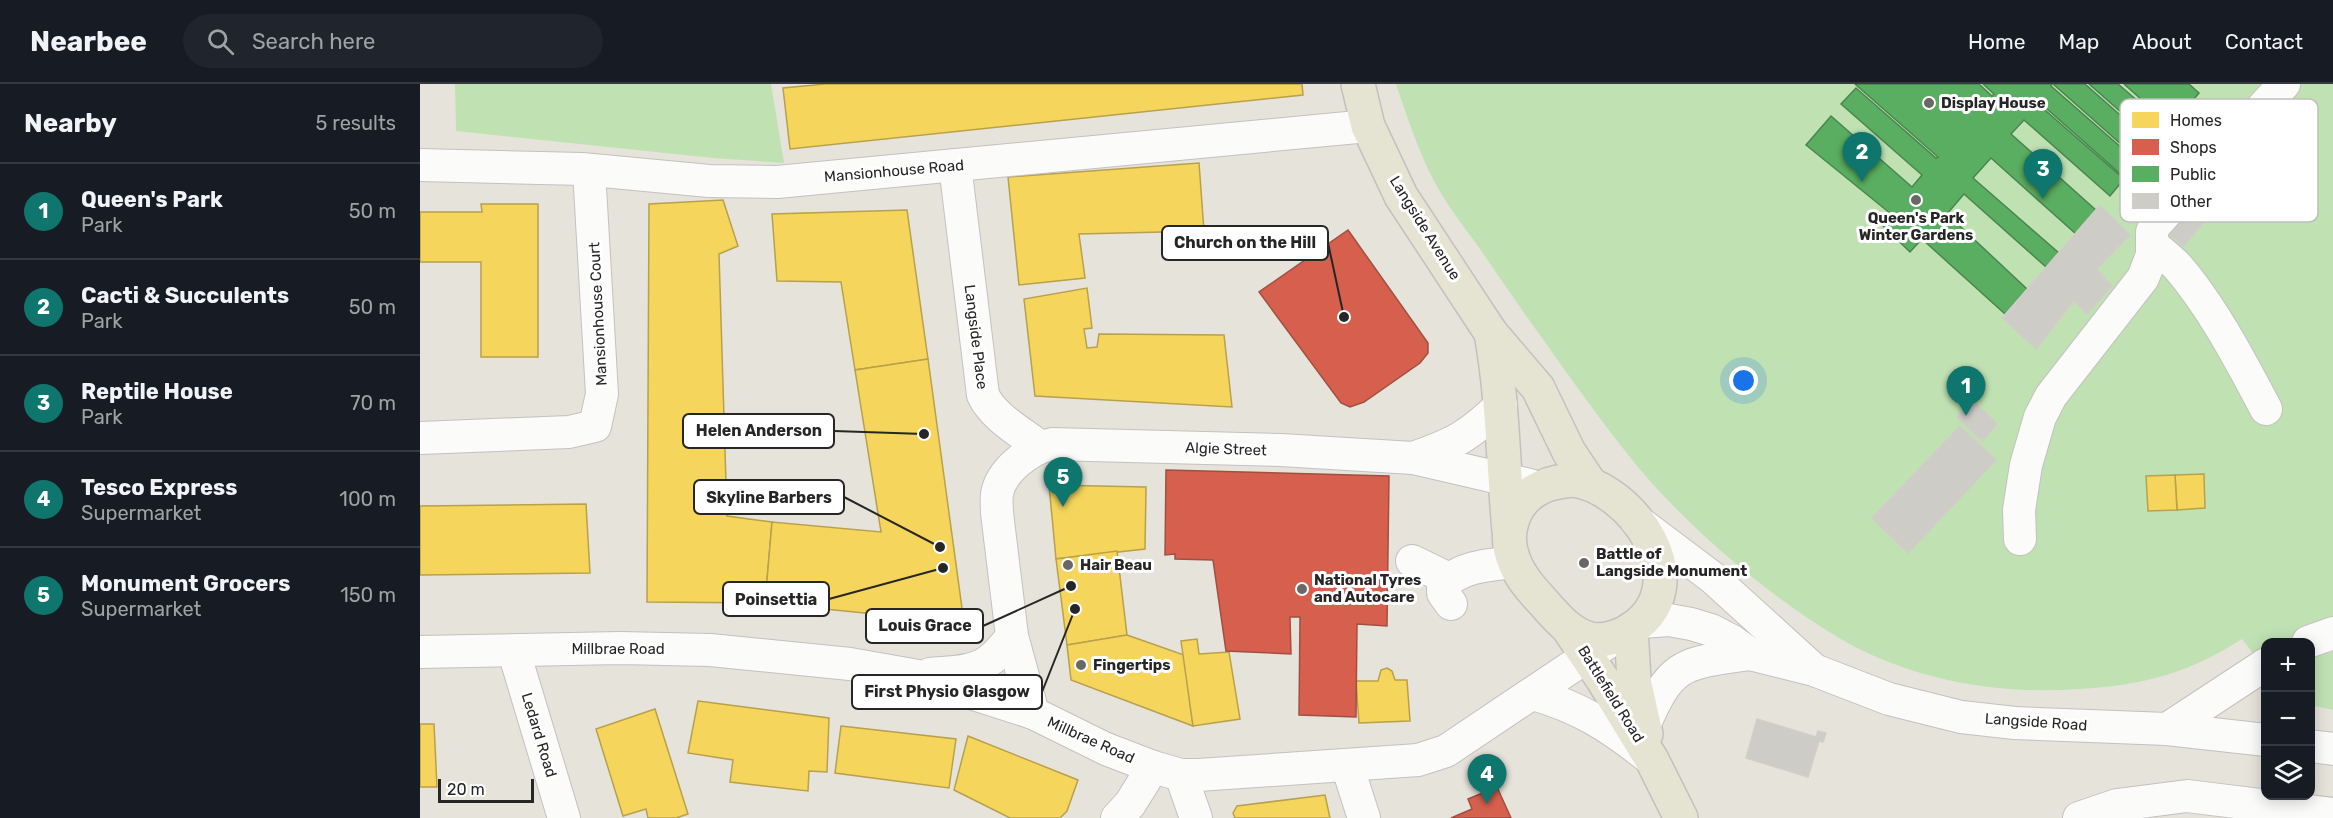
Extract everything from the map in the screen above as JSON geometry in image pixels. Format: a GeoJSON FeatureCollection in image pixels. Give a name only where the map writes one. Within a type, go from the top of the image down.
{"type":"FeatureCollection","features":[{"type":"Feature","properties":{"kind":"main road","name":"Langside Avenue"},"geometry":{"type":"LineString","coordinates":[[1358,84],[1368,126],[1401,195],[1491,333],[1538,388],[1569,452],[1589,482]]}},
{"type":"Feature","properties":{"kind":"main road","name":"Langside Avenue"},"geometry":{"type":"LineString","coordinates":[[1491,333],[1498,373],[1504,480],[1512,547]]}},
{"type":"Feature","properties":{"kind":"main road"},"geometry":{"type":"LineString","coordinates":[[1573,480],[1589,482],[1606,491],[1634,519],[1652,543],[1660,568],[1660,583],[1656,600],[1649,613],[1632,628],[1601,640],[1590,639],[1568,628],[1537,596],[1522,576],[1512,547],[1515,510],[1541,487],[1554,482],[1573,480]]}},
{"type":"Feature","properties":{"kind":"main road","name":"Battlefield Road"},"geometry":{"type":"LineString","coordinates":[[1568,628],[1652,760],[1681,818]]}},
{"type":"Feature","properties":{"kind":"main road","name":"Battlefield Road"},"geometry":{"type":"LineString","coordinates":[[1632,628],[1634,680],[1652,760]]}},
{"type":"Feature","properties":{"kind":"street"},"geometry":{"type":"LineString","coordinates":[[2270,99],[2284,84]]}},
{"type":"Feature","properties":{"kind":"street","name":"Mansionhouse Road"},"geometry":{"type":"LineString","coordinates":[[420,165],[589,170],[709,181],[777,182],[1368,126]]}},
{"type":"Feature","properties":{"kind":"street","name":"Langside Place"},"geometry":{"type":"LineString","coordinates":[[955,165],[983,395],[996,413],[1040,447]]}},
{"type":"Feature","properties":{"kind":"street","name":"Mansionhouse Court"},"geometry":{"type":"LineString","coordinates":[[420,438],[569,432],[596,426],[602,394],[589,170]]}},
{"type":"Feature","properties":{"kind":"street"},"geometry":{"type":"LineString","coordinates":[[2020,539],[2019,510],[2026,465],[2040,417],[2051,396],[2144,278],[2152,255],[2152,232],[2158,222]]}},
{"type":"Feature","properties":{"kind":"street"},"geometry":{"type":"LineString","coordinates":[[2152,244],[2176,265],[2196,291],[2235,352],[2266,409]]}},
{"type":"Feature","properties":{"kind":"street","name":"Algie Street"},"geometry":{"type":"LineString","coordinates":[[1413,458],[1448,446],[1471,433],[1501,405]]}},
{"type":"Feature","properties":{"kind":"street","name":"Algie Street"},"geometry":{"type":"LineString","coordinates":[[1040,447],[1052,444],[1281,450],[1413,458],[1541,487]]}},
{"type":"Feature","properties":{"kind":"street"},"geometry":{"type":"LineString","coordinates":[[1033,714],[1012,636],[997,513],[997,493],[1002,480],[1014,466],[1040,447]]}},
{"type":"Feature","properties":{"kind":"street","name":"Langside Road"},"geometry":{"type":"LineString","coordinates":[[1634,519],[1713,578],[1814,670]]}},
{"type":"Feature","properties":{"kind":"street"},"geometry":{"type":"LineString","coordinates":[[1412,561],[1450,592],[1470,569],[1512,547]]}},
{"type":"Feature","properties":{"kind":"street","name":"Langside Road"},"geometry":{"type":"LineString","coordinates":[[1632,628],[1669,620],[1691,624],[1732,640],[1750,654],[1814,670],[1889,699],[1961,717],[2015,723],[2167,729],[2261,740]]}},
{"type":"Feature","properties":{"kind":"street","name":"Millbrae Road"},"geometry":{"type":"LineString","coordinates":[[420,652],[514,652],[620,648],[710,650],[850,664],[918,676],[1033,714],[1106,749],[1167,771],[1347,765],[1418,760],[1446,751],[1632,628]]}},
{"type":"Feature","properties":{"kind":"street"},"geometry":{"type":"LineString","coordinates":[[2315,639],[2333,633]]}},
{"type":"Feature","properties":{"kind":"street"},"geometry":{"type":"LineString","coordinates":[[918,676],[974,670],[998,655],[1012,636]]}},
{"type":"Feature","properties":{"kind":"street","name":"Ledard Road"},"geometry":{"type":"LineString","coordinates":[[514,652],[564,818]]}},
{"type":"Feature","properties":{"kind":"street"},"geometry":{"type":"LineString","coordinates":[[1644,726],[1659,693],[1676,672],[1690,664],[1750,654]]}},
{"type":"Feature","properties":{"kind":"street"},"geometry":{"type":"LineString","coordinates":[[2167,729],[2261,667]]}},
{"type":"Feature","properties":{"kind":"street"},"geometry":{"type":"LineString","coordinates":[[1533,694],[1563,702],[1592,716],[1652,760]]}},
{"type":"Feature","properties":{"kind":"street"},"geometry":{"type":"LineString","coordinates":[[2315,747],[2333,749]]}},
{"type":"Feature","properties":{"kind":"street"},"geometry":{"type":"LineString","coordinates":[[1347,765],[1364,818]]}},
{"type":"Feature","properties":{"kind":"street"},"geometry":{"type":"LineString","coordinates":[[1117,818],[1167,771],[1196,818]]}},
{"type":"Feature","properties":{"kind":"street"},"geometry":{"type":"LineString","coordinates":[[2079,818],[2117,805],[2187,796],[2333,814]]}},
{"type":"Feature","properties":{"kind":"green space"},"geometry":{"type":"Polygon","coordinates":[[[455,84],[771,84],[784,163],[713,158],[456,131],[455,84]]]}},
{"type":"Feature","properties":{"kind":"green space"},"geometry":{"type":"Polygon","coordinates":[[[1396,84],[2333,84],[2333,710],[2315,706],[2315,638],[2261,638],[2261,664],[2242,639],[2198,663],[2156,678],[2112,686],[2062,690],[2007,689],[1951,681],[1897,665],[1846,642],[1759,582],[1675,508],[1651,482],[1617,441],[1529,320],[1442,195],[1422,155],[1396,84]]]}},
{"type":"Feature","properties":{"kind":"building: Homes"},"geometry":{"type":"Polygon","coordinates":[[[825,84],[1302,84],[1303,95],[790,149],[783,88],[825,84]]]}},
{"type":"Feature","properties":{"kind":"building: Homes"},"geometry":{"type":"Polygon","coordinates":[[[1199,163],[1204,231],[1079,234],[1085,278],[1019,285],[1008,177],[1199,163]]]}},
{"type":"Feature","properties":{"kind":"building: Homes"},"geometry":{"type":"Polygon","coordinates":[[[723,200],[738,246],[719,254],[727,516],[772,522],[765,603],[647,602],[649,204],[723,200]]]}},
{"type":"Feature","properties":{"kind":"building: Homes"},"geometry":{"type":"Polygon","coordinates":[[[481,204],[538,204],[538,357],[481,357],[481,262],[420,262],[420,212],[482,212],[481,204]]]}},
{"type":"Feature","properties":{"kind":"building: Homes"},"geometry":{"type":"Polygon","coordinates":[[[907,210],[928,359],[855,370],[841,282],[777,281],[772,214],[907,210]]]}},
{"type":"Feature","properties":{"kind":"building: Homes"},"geometry":{"type":"Polygon","coordinates":[[[1087,288],[1092,328],[1084,329],[1087,348],[1097,347],[1099,334],[1224,335],[1232,407],[1035,396],[1024,299],[1087,288]]]}},
{"type":"Feature","properties":{"kind":"building: Homes"},"geometry":{"type":"Polygon","coordinates":[[[928,359],[964,623],[765,603],[772,522],[881,532],[855,370],[928,359]]]}},
{"type":"Feature","properties":{"kind":"building: Homes"},"geometry":{"type":"Polygon","coordinates":[[[2204,474],[2205,508],[2177,510],[2175,475],[2204,474]]]}},
{"type":"Feature","properties":{"kind":"building: Homes"},"geometry":{"type":"Polygon","coordinates":[[[2175,475],[2177,510],[2148,511],[2146,476],[2175,475]]]}},
{"type":"Feature","properties":{"kind":"building: Homes"},"geometry":{"type":"Polygon","coordinates":[[[1049,485],[1146,487],[1145,549],[1056,559],[1049,485]]]}},
{"type":"Feature","properties":{"kind":"building: Homes"},"geometry":{"type":"Polygon","coordinates":[[[586,504],[590,573],[420,575],[420,506],[586,504]]]}},
{"type":"Feature","properties":{"kind":"building: Homes"},"geometry":{"type":"Polygon","coordinates":[[[1117,551],[1127,635],[1067,645],[1056,559],[1117,551]]]}},
{"type":"Feature","properties":{"kind":"building: Homes"},"geometry":{"type":"Polygon","coordinates":[[[1127,635],[1184,655],[1193,726],[1071,680],[1067,645],[1127,635]]]}},
{"type":"Feature","properties":{"kind":"building: Homes"},"geometry":{"type":"Polygon","coordinates":[[[1197,639],[1199,654],[1229,652],[1240,719],[1193,726],[1181,641],[1197,639]]]}},
{"type":"Feature","properties":{"kind":"building: Homes"},"geometry":{"type":"Polygon","coordinates":[[[1387,668],[1392,671],[1395,680],[1407,680],[1410,721],[1359,723],[1356,681],[1378,681],[1381,670],[1387,668]]]}},
{"type":"Feature","properties":{"kind":"building: Homes"},"geometry":{"type":"Polygon","coordinates":[[[698,701],[829,718],[827,772],[809,771],[808,791],[730,782],[733,760],[688,753],[698,701]]]}},
{"type":"Feature","properties":{"kind":"building: Homes"},"geometry":{"type":"Polygon","coordinates":[[[655,709],[688,814],[676,818],[648,818],[646,809],[623,816],[596,729],[655,709]]]}},
{"type":"Feature","properties":{"kind":"building: Homes"},"geometry":{"type":"Polygon","coordinates":[[[420,724],[434,724],[437,787],[420,787],[420,724]]]}},
{"type":"Feature","properties":{"kind":"building: Homes"},"geometry":{"type":"Polygon","coordinates":[[[841,726],[956,739],[949,788],[835,773],[841,726]]]}},
{"type":"Feature","properties":{"kind":"building: Homes"},"geometry":{"type":"Polygon","coordinates":[[[968,736],[1078,780],[1067,811],[1060,818],[1010,818],[954,790],[968,736]]]}},
{"type":"Feature","properties":{"kind":"building: Homes"},"geometry":{"type":"Polygon","coordinates":[[[1325,795],[1330,818],[1235,818],[1233,813],[1237,806],[1325,795]]]}},
{"type":"Feature","properties":{"kind":"building: Shops"},"geometry":{"type":"Polygon","coordinates":[[[1348,230],[1428,343],[1428,353],[1420,363],[1364,402],[1350,407],[1341,403],[1259,292],[1348,230]]]}},
{"type":"Feature","properties":{"kind":"building: Shops","name":"National Tyres and Autocare"},"geometry":{"type":"Polygon","coordinates":[[[1166,470],[1389,476],[1387,626],[1357,624],[1356,717],[1299,715],[1300,617],[1290,617],[1291,654],[1226,651],[1213,560],[1175,559],[1175,554],[1165,555],[1166,470]]]}},
{"type":"Feature","properties":{"kind":"building: Shops"},"geometry":{"type":"Polygon","coordinates":[[[1497,787],[1511,818],[1451,818],[1472,809],[1468,799],[1497,787]]]}},
{"type":"Feature","properties":{"kind":"building: Public","name":"Queen's Park Winter Gardens"},"geometry":{"type":"Polygon","coordinates":[[[1855,84],[1979,84],[1992,96],[1994,94],[1983,84],[2052,84],[2051,86],[2120,146],[2120,174],[2039,102],[2038,104],[2120,176],[2120,184],[2110,196],[2024,120],[2011,134],[2097,211],[2076,234],[1991,158],[1973,178],[2059,253],[2046,267],[1964,194],[1947,214],[2027,289],[2005,314],[1922,239],[1910,252],[1882,225],[1891,214],[1806,145],[1831,116],[1912,187],[1922,175],[1841,104],[1856,88],[1936,158],[1938,157],[1855,84]]]}},
{"type":"Feature","properties":{"kind":"building: Public"},"geometry":{"type":"Polygon","coordinates":[[[2053,84],[2085,84],[2120,115],[2120,143],[2053,84]]]}},
{"type":"Feature","properties":{"kind":"building: Public"},"geometry":{"type":"Polygon","coordinates":[[[2089,84],[2118,84],[2135,99],[2120,99],[2120,111],[2089,84]]]}},
{"type":"Feature","properties":{"kind":"building: Public"},"geometry":{"type":"Polygon","coordinates":[[[2124,84],[2189,84],[2199,93],[2194,99],[2141,99],[2124,84]]]}},
{"type":"Feature","properties":{"kind":"building: Other"},"geometry":{"type":"Polygon","coordinates":[[[2100,205],[2130,235],[2097,269],[2112,286],[2087,314],[2074,301],[2036,349],[2002,318],[2100,205]]]}},
{"type":"Feature","properties":{"kind":"building: Other"},"geometry":{"type":"Polygon","coordinates":[[[2172,222],[2204,222],[2183,246],[2165,230],[2172,222]]]}},
{"type":"Feature","properties":{"kind":"building: Other"},"geometry":{"type":"Polygon","coordinates":[[[1973,401],[1997,424],[1982,441],[1957,417],[1973,401]]]}},
{"type":"Feature","properties":{"kind":"building: Other"},"geometry":{"type":"Polygon","coordinates":[[[1960,426],[1996,460],[1908,553],[1872,518],[1960,426]]]}},
{"type":"Feature","properties":{"kind":"building: Other"},"geometry":{"type":"Polygon","coordinates":[[[1757,719],[1816,737],[1818,731],[1826,733],[1823,742],[1819,741],[1808,777],[1746,758],[1757,719]]]}},
{"type":"Feature","properties":{"kind":"place","name":"Display House"},"geometry":{"type":"Point","coordinates":[1929,103]}},
{"type":"Feature","properties":{"kind":"place","name":"Cacti & Succulents"},"geometry":{"type":"Point","coordinates":[1862,182]}},
{"type":"Feature","properties":{"kind":"place","name":"Reptile House"},"geometry":{"type":"Point","coordinates":[2043,199]}},
{"type":"Feature","properties":{"kind":"place","name":"Queen's Park Winter Gardens"},"geometry":{"type":"Point","coordinates":[1916,200]}},
{"type":"Feature","properties":{"kind":"place","name":"Church on the Hill"},"geometry":{"type":"Point","coordinates":[1344,317]}},
{"type":"Feature","properties":{"kind":"place","name":"Queen's Park"},"geometry":{"type":"Point","coordinates":[1966,416]}},
{"type":"Feature","properties":{"kind":"place","name":"Helen Anderson"},"geometry":{"type":"Point","coordinates":[924,434]}},
{"type":"Feature","properties":{"kind":"place","name":"Monument Grocers"},"geometry":{"type":"Point","coordinates":[1063,507]}},
{"type":"Feature","properties":{"kind":"place","name":"Skyline Barbers"},"geometry":{"type":"Point","coordinates":[940,547]}},
{"type":"Feature","properties":{"kind":"place","name":"Battle of Langside Monument"},"geometry":{"type":"Point","coordinates":[1584,563]}},
{"type":"Feature","properties":{"kind":"place","name":"Hair Beau"},"geometry":{"type":"Point","coordinates":[1068,565]}},
{"type":"Feature","properties":{"kind":"place","name":"Poinsettia"},"geometry":{"type":"Point","coordinates":[943,568]}},
{"type":"Feature","properties":{"kind":"place","name":"Louis Grace"},"geometry":{"type":"Point","coordinates":[1071,586]}},
{"type":"Feature","properties":{"kind":"place","name":"National Tyres and Autocare"},"geometry":{"type":"Point","coordinates":[1302,589]}},
{"type":"Feature","properties":{"kind":"place","name":"First Physio Glasgow"},"geometry":{"type":"Point","coordinates":[1075,609]}},
{"type":"Feature","properties":{"kind":"place","name":"Fingertips"},"geometry":{"type":"Point","coordinates":[1081,665]}},
{"type":"Feature","properties":{"kind":"place","name":"Tesco Express"},"geometry":{"type":"Point","coordinates":[1487,804]}}]}
